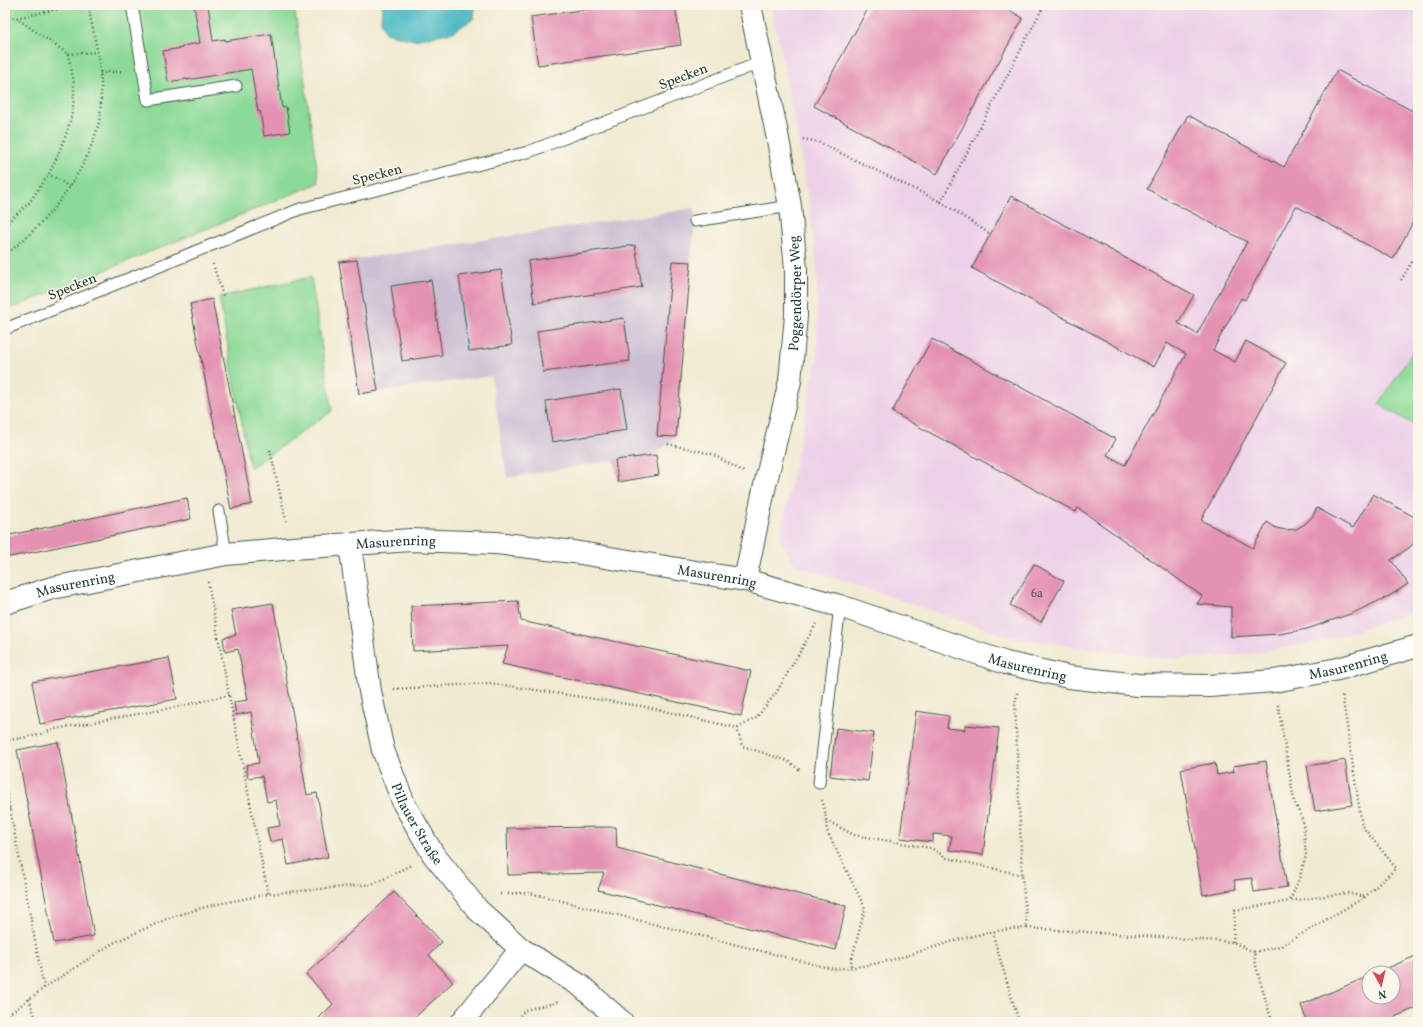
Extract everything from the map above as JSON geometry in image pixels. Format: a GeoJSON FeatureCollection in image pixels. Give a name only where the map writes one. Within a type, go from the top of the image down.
{"type":"FeatureCollection","features":[{"type":"Feature","properties":{"kind":"street","name":"Poggendörper Weg"},"geometry":{"type":"LineString","coordinates":[[745,580],[765,485],[790,381],[796,316],[796,269],[790,206],[777,134],[750,5]]}},
{"type":"Feature","properties":{"kind":"street","name":"Masurenring"},"geometry":{"type":"LineString","coordinates":[[5,603],[52,588],[226,554],[411,540],[496,543],[574,552],[745,580],[834,604],[986,657],[1069,677],[1138,685],[1209,686],[1274,681],[1338,669],[1418,646]]}},
{"type":"Feature","properties":{"kind":"street","name":"Pillauer Straße"},"geometry":{"type":"LineString","coordinates":[[350,544],[370,691],[383,750],[404,804],[433,854],[478,910],[521,949],[581,986],[622,1022]]}},
{"type":"Feature","properties":{"kind":"street"},"geometry":{"type":"LineString","coordinates":[[462,1022],[521,949]]}},
{"type":"Feature","properties":{"kind":"lane"},"geometry":{"type":"LineString","coordinates":[[132,5],[148,100],[236,86]]}},
{"type":"Feature","properties":{"kind":"lane","name":"Specken"},"geometry":{"type":"LineString","coordinates":[[5,329],[300,209],[528,152],[762,62]]}},
{"type":"Feature","properties":{"kind":"lane"},"geometry":{"type":"LineString","coordinates":[[695,221],[790,206]]}},
{"type":"Feature","properties":{"kind":"lane"},"geometry":{"type":"LineString","coordinates":[[220,511],[226,554]]}},
{"type":"Feature","properties":{"kind":"lane"},"geometry":{"type":"LineString","coordinates":[[819,783],[834,604]]}},
{"type":"Feature","properties":{"kind":"path"},"geometry":{"type":"LineString","coordinates":[[6,17],[16,18],[77,5]]}},
{"type":"Feature","properties":{"kind":"path"},"geometry":{"type":"LineString","coordinates":[[5,255],[46,218],[70,187],[87,155],[98,124],[101,91],[100,73],[88,5]]}},
{"type":"Feature","properties":{"kind":"path"},"geometry":{"type":"LineString","coordinates":[[941,202],[1044,5]]}},
{"type":"Feature","properties":{"kind":"path"},"geometry":{"type":"LineString","coordinates":[[16,18],[68,54],[97,52]]}},
{"type":"Feature","properties":{"kind":"path"},"geometry":{"type":"LineString","coordinates":[[5,225],[30,203],[49,174],[63,144],[72,117],[75,87],[68,54]]}},
{"type":"Feature","properties":{"kind":"path"},"geometry":{"type":"LineString","coordinates":[[100,73],[142,69]]}},
{"type":"Feature","properties":{"kind":"path"},"geometry":{"type":"LineString","coordinates":[[777,134],[818,142],[941,202],[990,234]]}},
{"type":"Feature","properties":{"kind":"path"},"geometry":{"type":"LineString","coordinates":[[49,174],[70,187]]}},
{"type":"Feature","properties":{"kind":"path"},"geometry":{"type":"LineString","coordinates":[[207,247],[223,296]]}},
{"type":"Feature","properties":{"kind":"path"},"geometry":{"type":"LineString","coordinates":[[1401,280],[1418,252]]}},
{"type":"Feature","properties":{"kind":"path"},"geometry":{"type":"LineString","coordinates":[[668,444],[712,454],[765,485]]}},
{"type":"Feature","properties":{"kind":"path"},"geometry":{"type":"LineString","coordinates":[[270,450],[292,548]]}},
{"type":"Feature","properties":{"kind":"path"},"geometry":{"type":"LineString","coordinates":[[203,558],[268,894]]}},
{"type":"Feature","properties":{"kind":"path"},"geometry":{"type":"LineString","coordinates":[[370,691],[489,683],[647,707],[737,728],[756,718],[776,693],[834,604]]}},
{"type":"Feature","properties":{"kind":"path"},"geometry":{"type":"LineString","coordinates":[[1025,667],[1014,703],[1022,875],[1027,928]]}},
{"type":"Feature","properties":{"kind":"path"},"geometry":{"type":"LineString","coordinates":[[500,894],[530,893],[833,969],[851,968],[889,961],[978,934],[1027,928],[1233,942],[1254,952],[1281,946],[1365,897],[1396,868],[1362,826],[1338,669]]}},
{"type":"Feature","properties":{"kind":"path"},"geometry":{"type":"LineString","coordinates":[[1274,681],[1294,802],[1303,821],[1306,855],[1300,876],[1290,901]]}},
{"type":"Feature","properties":{"kind":"path"},"geometry":{"type":"LineString","coordinates":[[5,741],[38,735],[55,729],[177,707],[229,695]]}},
{"type":"Feature","properties":{"kind":"path"},"geometry":{"type":"LineString","coordinates":[[737,728],[742,746],[788,761],[819,783],[825,810],[827,831],[865,908],[851,962],[851,968]]}},
{"type":"Feature","properties":{"kind":"path"},"geometry":{"type":"LineString","coordinates":[[5,783],[44,988]]}},
{"type":"Feature","properties":{"kind":"path"},"geometry":{"type":"LineString","coordinates":[[5,810],[10,809]]}},
{"type":"Feature","properties":{"kind":"path"},"geometry":{"type":"LineString","coordinates":[[826,820],[854,835],[931,848],[947,858],[1022,875]]}},
{"type":"Feature","properties":{"kind":"path"},"geometry":{"type":"LineString","coordinates":[[5,1017],[44,988],[113,943],[171,918],[213,905],[268,894],[373,884],[433,854]]}},
{"type":"Feature","properties":{"kind":"path"},"geometry":{"type":"LineString","coordinates":[[1233,942],[1235,910],[1347,893],[1365,897]]}},
{"type":"Feature","properties":{"kind":"path"},"geometry":{"type":"LineString","coordinates":[[992,932],[1019,1022]]}},
{"type":"Feature","properties":{"kind":"path"},"geometry":{"type":"LineString","coordinates":[[1254,952],[1256,966],[1272,1022]]}},
{"type":"Feature","properties":{"kind":"path"},"geometry":{"type":"LineString","coordinates":[[515,1022],[525,1010],[558,1002],[581,986]]}},
{"type":"Feature","properties":{"kind":"path"},"geometry":{"type":"LineString","coordinates":[[29,999],[37,1022]]}},
{"type":"Feature","properties":{"kind":"path"},"geometry":{"type":"LineString","coordinates":[[1410,1022],[1418,1019]]}},
{"type":"Feature","properties":{"kind":"shaded area"},"geometry":{"type":"Polygon","coordinates":[[[770,5],[1418,5],[1418,344],[1379,404],[1418,427],[1418,610],[1324,641],[1236,656],[1167,659],[1010,637],[795,565],[779,540],[817,359],[817,268],[809,202],[782,54],[770,5]]]}},
{"type":"Feature","properties":{"kind":"shaded area"},"geometry":{"type":"Polygon","coordinates":[[[695,208],[676,437],[656,455],[659,475],[618,482],[614,460],[507,478],[491,376],[359,394],[339,262],[695,208]]]}},
{"type":"Feature","properties":{"kind":"green space"},"geometry":{"type":"Polygon","coordinates":[[[5,5],[294,5],[319,183],[5,311],[5,5]]]}},
{"type":"Feature","properties":{"kind":"green space"},"geometry":{"type":"Polygon","coordinates":[[[311,277],[332,411],[250,468],[219,297],[311,277]]]}},
{"type":"Feature","properties":{"kind":"green space"},"geometry":{"type":"Polygon","coordinates":[[[1418,344],[1418,427],[1379,404],[1418,344]]]}},
{"type":"Feature","properties":{"kind":"water"},"geometry":{"type":"Polygon","coordinates":[[[382,5],[476,5],[473,19],[453,32],[414,40],[385,33],[381,21],[382,5]]]}},
{"type":"Feature","properties":{"kind":"building"},"geometry":{"type":"Polygon","coordinates":[[[194,5],[208,5],[213,41],[225,39],[225,41],[271,34],[282,108],[286,107],[290,132],[264,136],[260,111],[258,112],[251,69],[168,82],[163,51],[200,43],[194,5]]]}},
{"type":"Feature","properties":{"kind":"building"},"geometry":{"type":"Polygon","coordinates":[[[618,5],[675,5],[681,45],[538,65],[531,17],[618,5]]]}},
{"type":"Feature","properties":{"kind":"building"},"geometry":{"type":"Polygon","coordinates":[[[870,5],[1000,5],[1023,18],[937,174],[814,106],[870,5]]]}},
{"type":"Feature","properties":{"kind":"building"},"geometry":{"type":"Polygon","coordinates":[[[1337,70],[1418,114],[1418,213],[1393,259],[1296,206],[1245,300],[1241,298],[1213,350],[1235,362],[1246,341],[1286,363],[1201,520],[1253,548],[1267,522],[1276,528],[1286,530],[1296,529],[1305,524],[1312,517],[1317,508],[1353,528],[1373,494],[1418,519],[1418,539],[1410,547],[1391,560],[1408,584],[1391,595],[1353,613],[1307,629],[1280,634],[1231,637],[1231,607],[1197,604],[1202,596],[1078,508],[1076,512],[892,412],[932,339],[1116,439],[1107,455],[1125,465],[1186,354],[1167,343],[1154,367],[972,268],[1011,196],[1194,295],[1178,323],[1197,334],[1247,242],[1147,189],[1188,115],[1284,167],[1337,70]]]}},
{"type":"Feature","properties":{"kind":"building"},"geometry":{"type":"Polygon","coordinates":[[[635,245],[642,287],[534,303],[528,261],[635,245]]]}},
{"type":"Feature","properties":{"kind":"building"},"geometry":{"type":"Polygon","coordinates":[[[357,260],[378,391],[359,394],[339,262],[357,260]]]}},
{"type":"Feature","properties":{"kind":"building"},"geometry":{"type":"Polygon","coordinates":[[[672,261],[691,262],[676,437],[657,436],[672,261]]]}},
{"type":"Feature","properties":{"kind":"building"},"geometry":{"type":"Polygon","coordinates":[[[501,270],[512,345],[469,351],[459,276],[501,270]]]}},
{"type":"Feature","properties":{"kind":"building"},"geometry":{"type":"Polygon","coordinates":[[[431,280],[442,355],[402,361],[391,286],[431,280]]]}},
{"type":"Feature","properties":{"kind":"building"},"geometry":{"type":"Polygon","coordinates":[[[212,299],[252,504],[231,509],[190,304],[212,299]]]}},
{"type":"Feature","properties":{"kind":"building"},"geometry":{"type":"Polygon","coordinates":[[[624,318],[630,361],[543,372],[537,331],[624,318]]]}},
{"type":"Feature","properties":{"kind":"building"},"geometry":{"type":"Polygon","coordinates":[[[621,389],[627,430],[552,442],[546,401],[621,389]]]}},
{"type":"Feature","properties":{"kind":"building"},"geometry":{"type":"Polygon","coordinates":[[[656,455],[659,475],[618,482],[615,460],[656,455]]]}},
{"type":"Feature","properties":{"kind":"building"},"geometry":{"type":"Polygon","coordinates":[[[187,498],[191,519],[5,558],[5,536],[187,498]]]}},
{"type":"Feature","properties":{"kind":"building"},"geometry":{"type":"Polygon","coordinates":[[[1034,564],[1064,581],[1041,622],[1010,605],[1034,564]]]}},
{"type":"Feature","properties":{"kind":"building"},"geometry":{"type":"Polygon","coordinates":[[[518,601],[521,621],[751,671],[741,716],[502,664],[508,646],[413,651],[411,606],[518,601]]]}},
{"type":"Feature","properties":{"kind":"building"},"geometry":{"type":"Polygon","coordinates":[[[273,603],[307,795],[317,793],[328,857],[288,865],[283,839],[270,842],[267,828],[280,826],[276,800],[267,802],[262,776],[248,778],[246,765],[259,763],[251,712],[236,715],[234,702],[248,700],[238,649],[225,652],[223,638],[236,635],[231,610],[273,603]]]}},
{"type":"Feature","properties":{"kind":"building"},"geometry":{"type":"Polygon","coordinates":[[[169,658],[177,699],[40,724],[32,682],[169,658]]]}},
{"type":"Feature","properties":{"kind":"building"},"geometry":{"type":"Polygon","coordinates":[[[916,711],[949,716],[947,728],[965,730],[965,725],[999,728],[983,855],[949,850],[952,836],[933,834],[933,842],[900,838],[916,711]]]}},
{"type":"Feature","properties":{"kind":"building"},"geometry":{"type":"Polygon","coordinates":[[[836,728],[874,733],[868,781],[830,776],[836,728]]]}},
{"type":"Feature","properties":{"kind":"building"},"geometry":{"type":"Polygon","coordinates":[[[58,742],[94,936],[54,943],[17,750],[58,742]]]}},
{"type":"Feature","properties":{"kind":"building"},"geometry":{"type":"Polygon","coordinates":[[[1345,760],[1352,805],[1315,811],[1307,766],[1345,760]]]}},
{"type":"Feature","properties":{"kind":"building"},"geometry":{"type":"Polygon","coordinates":[[[1266,761],[1287,887],[1254,892],[1252,878],[1234,880],[1236,889],[1203,895],[1181,769],[1215,763],[1217,775],[1234,772],[1233,766],[1266,761]]]}},
{"type":"Feature","properties":{"kind":"building"},"geometry":{"type":"Polygon","coordinates":[[[616,827],[617,848],[846,906],[836,950],[598,890],[604,873],[508,875],[507,828],[616,827]]]}},
{"type":"Feature","properties":{"kind":"building"},"geometry":{"type":"Polygon","coordinates":[[[394,892],[442,942],[429,955],[453,982],[410,1022],[315,1022],[333,1004],[306,974],[394,892]]]}},
{"type":"Feature","properties":{"kind":"building"},"geometry":{"type":"Polygon","coordinates":[[[1418,955],[1418,1007],[1383,1022],[1307,1022],[1301,1005],[1361,979],[1361,1005],[1401,1005],[1401,965],[1395,965],[1418,955]]]}}]}
